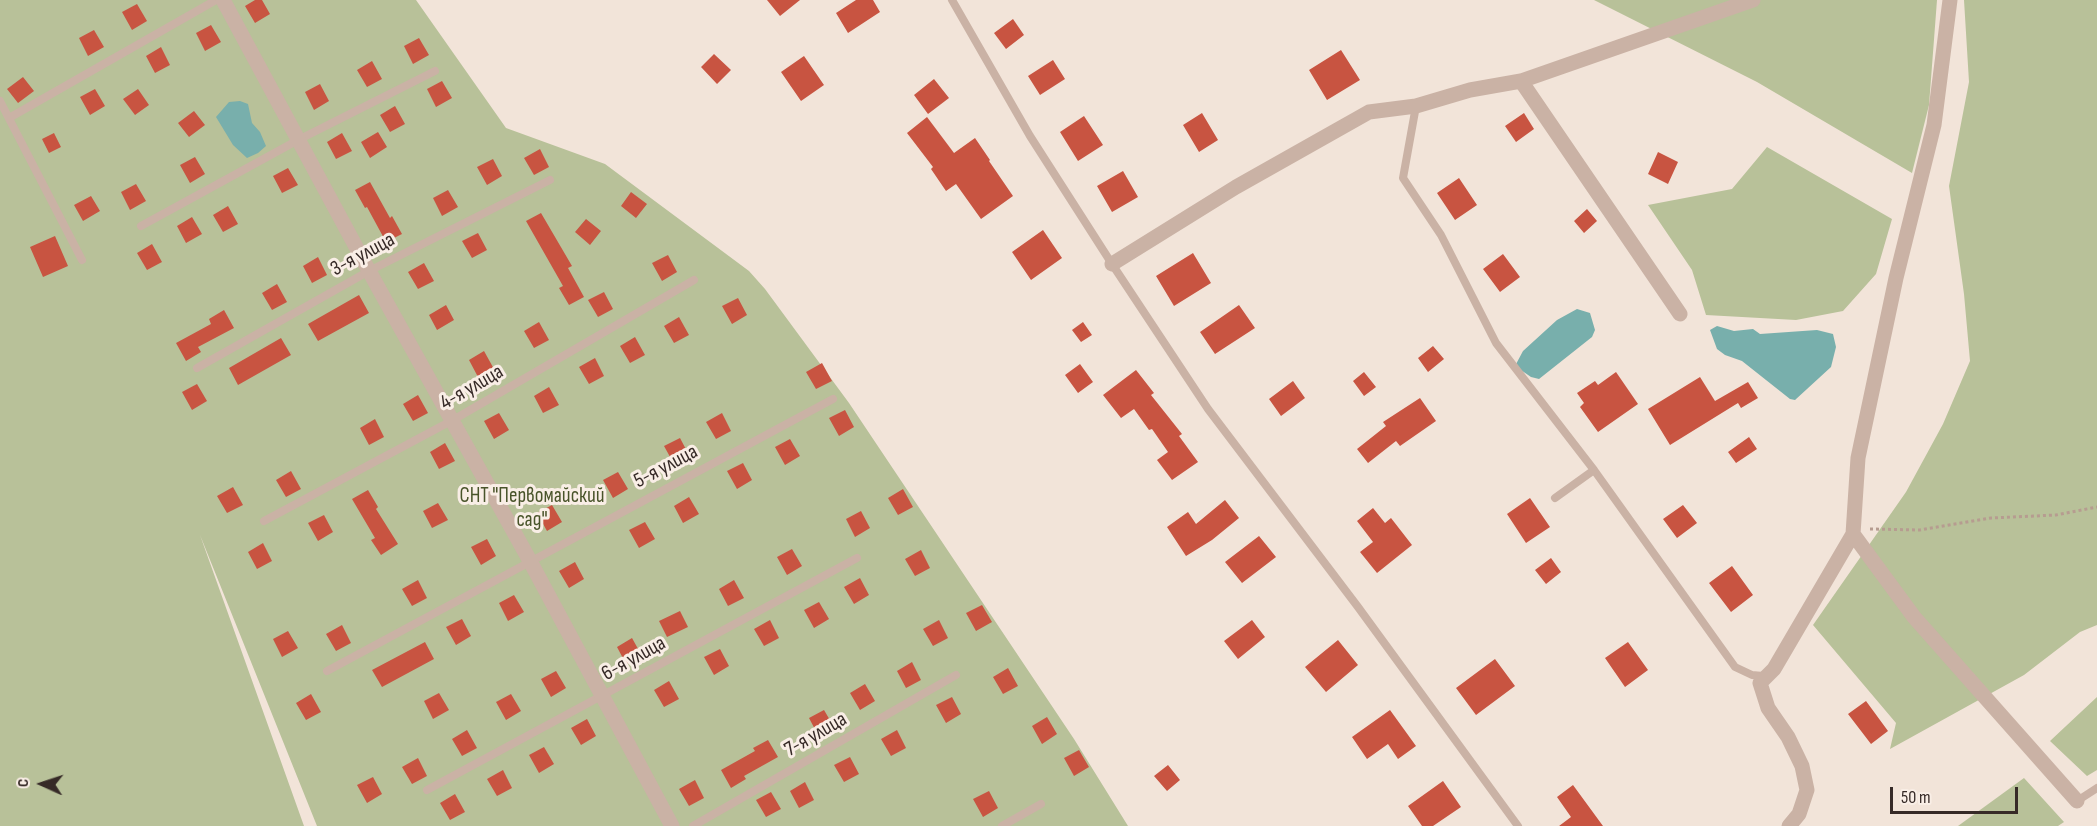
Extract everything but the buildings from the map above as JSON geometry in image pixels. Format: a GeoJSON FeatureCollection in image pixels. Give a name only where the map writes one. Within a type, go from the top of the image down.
{"type":"FeatureCollection","features":[{"type":"Feature","properties":{"kind":"street"},"geometry":{"type":"LineString","coordinates":[[224,0],[672,826]]}},
{"type":"Feature","properties":{"kind":"street"},"geometry":{"type":"LineString","coordinates":[[1112,264],[1236,187],[1369,112],[1416,106],[1470,90],[1521,81],[1753,0]]}},
{"type":"Feature","properties":{"kind":"street"},"geometry":{"type":"LineString","coordinates":[[1789,826],[1799,814],[1807,789],[1802,766],[1788,737],[1768,708],[1760,683],[1774,669],[1853,529],[1858,458],[1896,278],[1934,125],[1950,0]]}},
{"type":"Feature","properties":{"kind":"street"},"geometry":{"type":"LineString","coordinates":[[1521,81],[1680,314]]}},
{"type":"Feature","properties":{"kind":"street"},"geometry":{"type":"LineString","coordinates":[[1853,529],[1914,617],[2077,801]]}},
{"type":"Feature","properties":{"kind":"lane"},"geometry":{"type":"LineString","coordinates":[[9,118],[216,0]]}},
{"type":"Feature","properties":{"kind":"lane"},"geometry":{"type":"LineString","coordinates":[[952,0],[1030,136],[1208,409],[1358,607],[1518,826]]}},
{"type":"Feature","properties":{"kind":"lane"},"geometry":{"type":"LineString","coordinates":[[141,226],[300,139],[435,71]]}},
{"type":"Feature","properties":{"kind":"lane"},"geometry":{"type":"LineString","coordinates":[[0,101],[82,260]]}},
{"type":"Feature","properties":{"kind":"lane"},"geometry":{"type":"LineString","coordinates":[[1416,106],[1403,178],[1441,235],[1496,343],[1594,470],[1735,668],[1752,675],[1763,676],[1774,669]]}},
{"type":"Feature","properties":{"kind":"lane","name":"3-я улица"},"geometry":{"type":"LineString","coordinates":[[197,368],[369,271],[550,180]]}},
{"type":"Feature","properties":{"kind":"lane","name":"4-я улица"},"geometry":{"type":"LineString","coordinates":[[264,521],[453,420],[693,280]]}},
{"type":"Feature","properties":{"kind":"lane","name":"5-я улица"},"geometry":{"type":"LineString","coordinates":[[327,671],[833,399]]}},
{"type":"Feature","properties":{"kind":"lane"},"geometry":{"type":"LineString","coordinates":[[1555,498],[1594,470]]}},
{"type":"Feature","properties":{"kind":"lane","name":"6-я улица"},"geometry":{"type":"LineString","coordinates":[[427,790],[857,558]]}},
{"type":"Feature","properties":{"kind":"lane","name":"7-я улица"},"geometry":{"type":"LineString","coordinates":[[693,826],[956,675]]}},
{"type":"Feature","properties":{"kind":"lane"},"geometry":{"type":"LineString","coordinates":[[2077,801],[2097,788]]}},
{"type":"Feature","properties":{"kind":"lane"},"geometry":{"type":"LineString","coordinates":[[1002,826],[1041,804]]}},
{"type":"Feature","properties":{"kind":"path"},"geometry":{"type":"LineString","coordinates":[[1853,529],[1920,530],[1991,518],[2056,514],[2097,507]]}},
{"type":"Feature","properties":{"kind":"green space","name":"СНТ \"Первомайский сад\""},"geometry":{"type":"Polygon","coordinates":[[[0,0],[416,0],[506,128],[605,164],[749,271],[765,289],[849,403],[1074,739],[1128,826],[317,826],[200,535],[304,826],[0,826],[0,0]]]}},
{"type":"Feature","properties":{"kind":"green space"},"geometry":{"type":"Polygon","coordinates":[[[1594,0],[1937,0],[1929,105],[1912,173],[1757,82],[1594,0]]]}},
{"type":"Feature","properties":{"kind":"green space"},"geometry":{"type":"Polygon","coordinates":[[[1964,0],[2097,0],[2097,625],[2080,632],[2024,675],[1890,749],[1896,723],[1813,625],[1906,492],[1943,424],[1970,361],[1964,294],[1949,186],[1969,82],[1964,0]]]}},
{"type":"Feature","properties":{"kind":"green space"},"geometry":{"type":"Polygon","coordinates":[[[1767,147],[1892,219],[1876,274],[1843,311],[1796,320],[1706,315],[1692,270],[1648,205],[1732,189],[1767,147]]]}},
{"type":"Feature","properties":{"kind":"green space"},"geometry":{"type":"Polygon","coordinates":[[[2097,697],[2097,770],[2087,776],[2050,741],[2097,697]]]}},
{"type":"Feature","properties":{"kind":"green space"},"geometry":{"type":"Polygon","coordinates":[[[2024,778],[2064,822],[2058,826],[1958,826],[2024,778]]]}},
{"type":"Feature","properties":{"kind":"water"},"geometry":{"type":"Polygon","coordinates":[[[240,101],[248,104],[252,123],[260,132],[266,146],[247,158],[233,145],[216,117],[229,102],[240,101]]]}},
{"type":"Feature","properties":{"kind":"water"},"geometry":{"type":"Polygon","coordinates":[[[1577,309],[1590,313],[1595,330],[1592,337],[1539,379],[1531,377],[1515,366],[1523,351],[1557,320],[1577,309]]]}},
{"type":"Feature","properties":{"kind":"water"},"geometry":{"type":"Polygon","coordinates":[[[1717,326],[1734,331],[1753,329],[1760,334],[1817,330],[1833,334],[1836,347],[1831,367],[1795,400],[1790,399],[1742,361],[1725,355],[1717,349],[1710,330],[1717,326]]]}}]}
